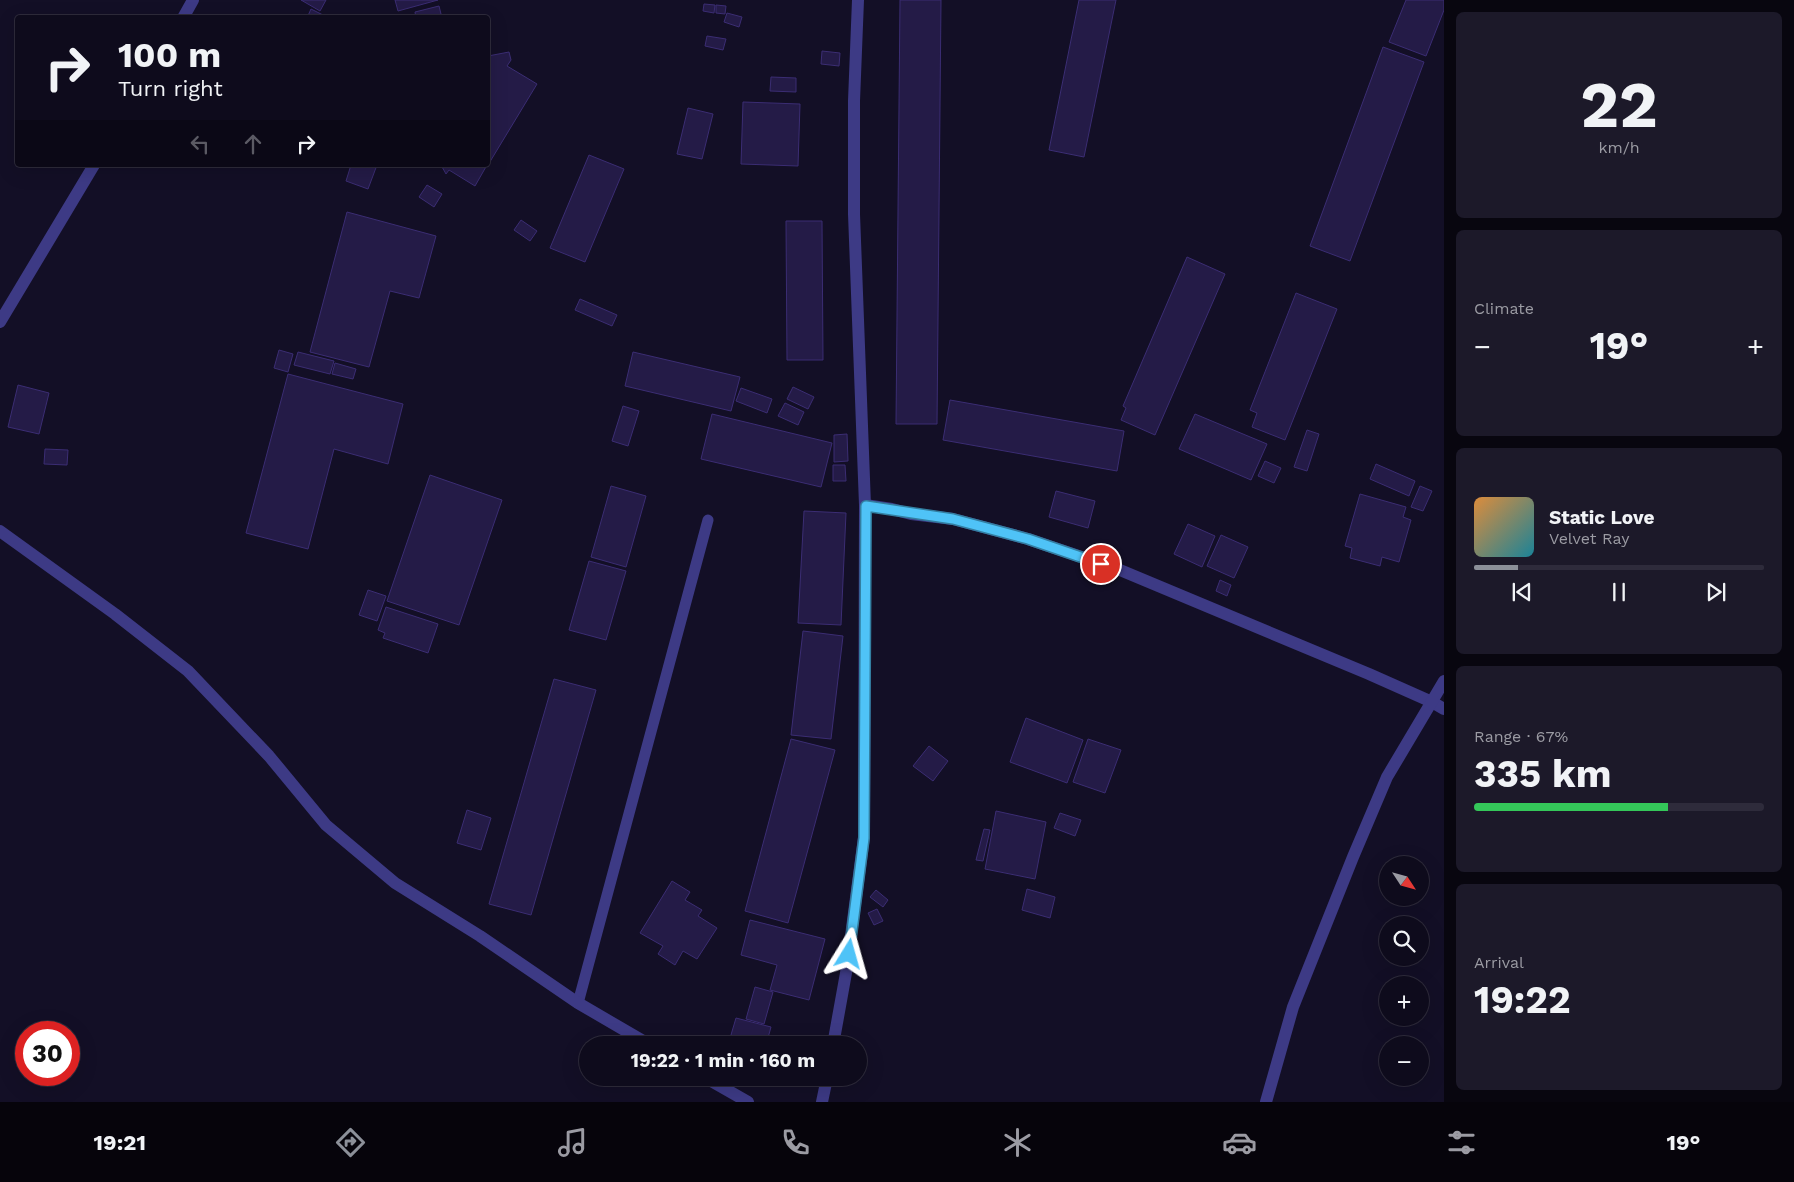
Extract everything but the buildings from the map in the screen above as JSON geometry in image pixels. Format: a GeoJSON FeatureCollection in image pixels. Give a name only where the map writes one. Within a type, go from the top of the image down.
{"type":"FeatureCollection","features":[{"type":"Feature","properties":{"kind":"street"},"geometry":{"type":"LineString","coordinates":[[185,15],[193,0]]}},
{"type":"Feature","properties":{"kind":"street"},"geometry":{"type":"LineString","coordinates":[[835,1036],[846,973],[864,838],[866,506],[854,214],[854,101],[858,0]]}},
{"type":"Feature","properties":{"kind":"street"},"geometry":{"type":"LineString","coordinates":[[0,322],[93,167]]}},
{"type":"Feature","properties":{"kind":"street"},"geometry":{"type":"LineString","coordinates":[[866,506],[953,519],[1028,539],[1120,570],[1432,702],[1444,709]]}},
{"type":"Feature","properties":{"kind":"street"},"geometry":{"type":"LineString","coordinates":[[0,531],[115,614],[188,671],[269,756],[326,825],[395,883],[480,936],[578,1004],[634,1036]]}},
{"type":"Feature","properties":{"kind":"street"},"geometry":{"type":"LineString","coordinates":[[1266,1102],[1293,1008],[1387,778],[1444,681]]}},
{"type":"Feature","properties":{"kind":"street"},"geometry":{"type":"LineString","coordinates":[[720,1086],[748,1102]]}},
{"type":"Feature","properties":{"kind":"street"},"geometry":{"type":"LineString","coordinates":[[822,1102],[825,1086]]}},
{"type":"Feature","properties":{"kind":"lane"},"geometry":{"type":"LineString","coordinates":[[578,1004],[708,520]]}},
{"type":"Feature","properties":{"kind":"route"},"geometry":{"type":"LineString","coordinates":[[849,954],[864,838],[866,506],[953,519],[1028,539],[1101,564]]}}]}
